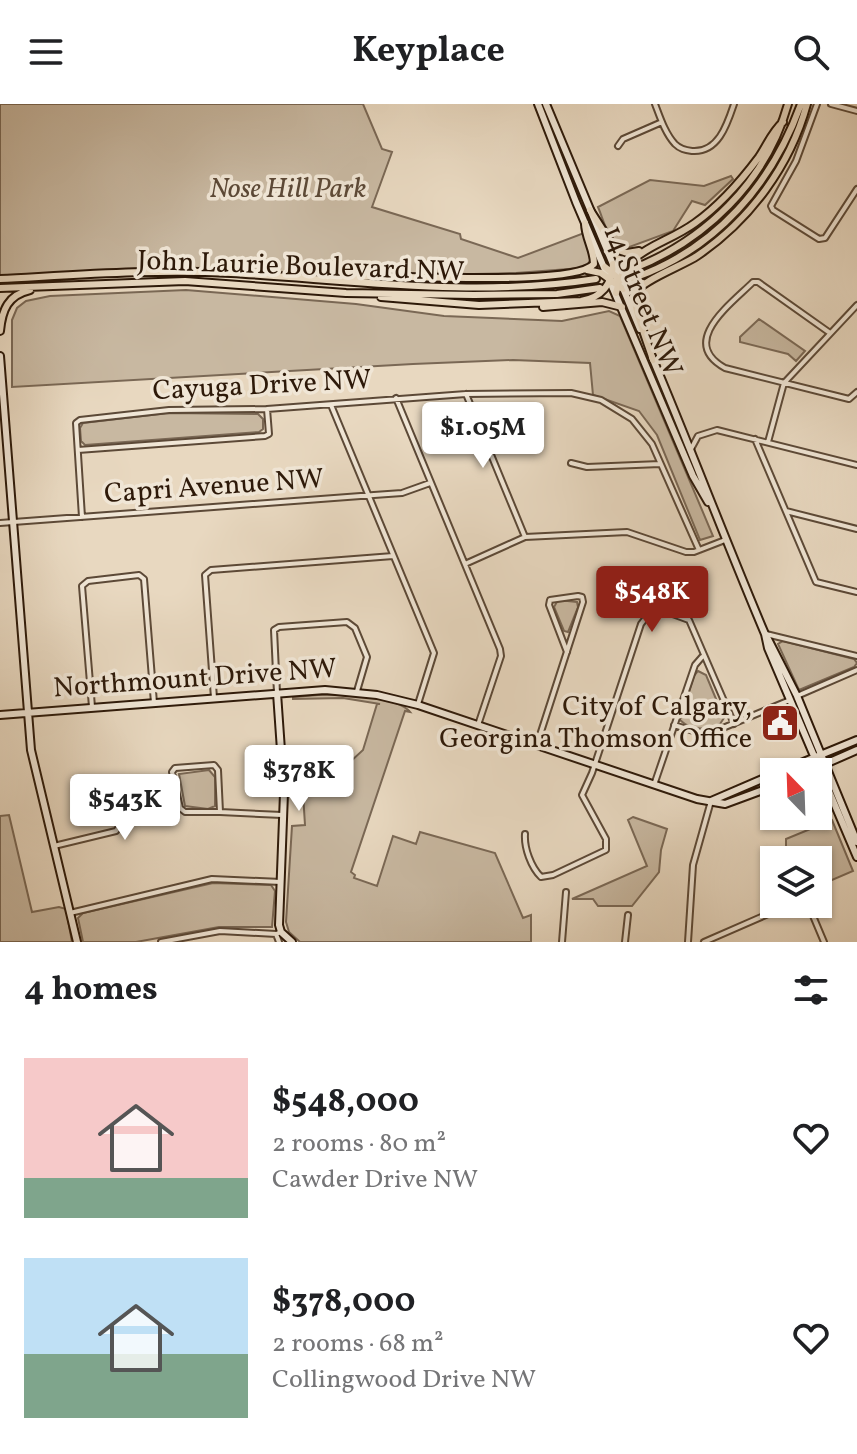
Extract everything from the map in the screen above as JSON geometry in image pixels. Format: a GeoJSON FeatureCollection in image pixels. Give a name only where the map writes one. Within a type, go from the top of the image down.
{"type":"FeatureCollection","features":[{"type":"Feature","properties":{"kind":"main road"},"geometry":{"type":"LineString","coordinates":[[630,270],[668,253],[716,219],[765,160],[788,104]]}},
{"type":"Feature","properties":{"kind":"main road"},"geometry":{"type":"LineString","coordinates":[[634,278],[686,254],[730,219],[752,196],[770,170],[804,104]]}},
{"type":"Feature","properties":{"kind":"main road"},"geometry":{"type":"LineString","coordinates":[[619,286],[643,283],[694,259],[719,241],[773,180],[794,139],[804,104]]}},
{"type":"Feature","properties":{"kind":"main road"},"geometry":{"type":"LineString","coordinates":[[619,286],[629,261],[684,231],[718,203],[745,175],[783,122]]}},
{"type":"Feature","properties":{"kind":"main road"},"geometry":{"type":"LineString","coordinates":[[590,210],[615,249],[627,253],[647,250]]}},
{"type":"Feature","properties":{"kind":"main road"},"geometry":{"type":"LineString","coordinates":[[585,223],[585,233],[594,259],[592,267],[587,270]]}},
{"type":"Feature","properties":{"kind":"main road"},"geometry":{"type":"LineString","coordinates":[[523,305],[595,298],[607,288],[613,264]]}},
{"type":"Feature","properties":{"kind":"main road"},"geometry":{"type":"LineString","coordinates":[[310,279],[545,276],[587,270],[611,276],[619,286]]}},
{"type":"Feature","properties":{"kind":"main road","name":"John Laurie Boulevard NW"},"geometry":{"type":"LineString","coordinates":[[0,279],[185,271],[368,284],[489,286],[564,284],[596,279]]}},
{"type":"Feature","properties":{"kind":"main road","name":"John Laurie Boulevard NW"},"geometry":{"type":"LineString","coordinates":[[0,288],[196,281],[346,293],[536,295],[600,288]]}},
{"type":"Feature","properties":{"kind":"main road"},"geometry":{"type":"LineString","coordinates":[[643,283],[634,297],[653,360]]}},
{"type":"Feature","properties":{"kind":"main road"},"geometry":{"type":"LineString","coordinates":[[0,331],[4,309],[13,297],[25,291],[59,285]]}},
{"type":"Feature","properties":{"kind":"main road"},"geometry":{"type":"LineString","coordinates":[[346,293],[479,305],[561,307],[610,302],[622,307]]}},
{"type":"Feature","properties":{"kind":"street","name":"14 Street NW"},"geometry":{"type":"LineString","coordinates":[[538,104],[585,223],[605,267],[619,286],[653,360],[765,634],[768,648],[794,698],[818,756]]}},
{"type":"Feature","properties":{"kind":"street","name":"14 Street NW"},"geometry":{"type":"LineString","coordinates":[[546,104],[613,264],[622,307],[693,476],[713,512]]}},
{"type":"Feature","properties":{"kind":"street"},"geometry":{"type":"LineString","coordinates":[[655,104],[670,137],[680,148],[701,151],[710,149],[716,143],[734,104]]}},
{"type":"Feature","properties":{"kind":"street"},"geometry":{"type":"LineString","coordinates":[[817,104],[796,161],[771,206],[819,239],[825,238],[857,189]]}},
{"type":"Feature","properties":{"kind":"street"},"geometry":{"type":"LineString","coordinates":[[831,104],[857,111]]}},
{"type":"Feature","properties":{"kind":"street"},"geometry":{"type":"LineString","coordinates":[[618,146],[623,139],[662,122]]}},
{"type":"Feature","properties":{"kind":"street"},"geometry":{"type":"LineString","coordinates":[[830,333],[758,282],[753,282],[714,322],[706,337],[706,346],[717,364],[725,368],[849,399],[857,392]]}},
{"type":"Feature","properties":{"kind":"street"},"geometry":{"type":"LineString","coordinates":[[768,442],[784,383],[857,305]]}},
{"type":"Feature","properties":{"kind":"street"},"geometry":{"type":"LineString","coordinates":[[0,356],[31,750],[77,942]]}},
{"type":"Feature","properties":{"kind":"street","name":"Cayuga Drive NW"},"geometry":{"type":"LineString","coordinates":[[82,517],[76,423],[80,420],[169,410],[267,409],[466,394],[571,393],[601,400],[632,419],[652,444],[699,550]]}},
{"type":"Feature","properties":{"kind":"street"},"geometry":{"type":"LineString","coordinates":[[466,394],[525,537]]}},
{"type":"Feature","properties":{"kind":"street"},"geometry":{"type":"LineString","coordinates":[[396,398],[500,649],[501,656],[478,725]]}},
{"type":"Feature","properties":{"kind":"street"},"geometry":{"type":"LineString","coordinates":[[331,405],[434,653],[418,705]]}},
{"type":"Feature","properties":{"kind":"street"},"geometry":{"type":"LineString","coordinates":[[78,450],[265,436],[269,434],[267,409]]}},
{"type":"Feature","properties":{"kind":"street"},"geometry":{"type":"LineString","coordinates":[[691,449],[698,436],[717,430],[857,465]]}},
{"type":"Feature","properties":{"kind":"street"},"geometry":{"type":"LineString","coordinates":[[755,439],[816,582],[857,592]]}},
{"type":"Feature","properties":{"kind":"street"},"geometry":{"type":"LineString","coordinates":[[571,463],[587,467],[661,464]]}},
{"type":"Feature","properties":{"kind":"street","name":"Capri Avenue NW"},"geometry":{"type":"LineString","coordinates":[[0,523],[402,493],[430,483]]}},
{"type":"Feature","properties":{"kind":"street"},"geometry":{"type":"LineString","coordinates":[[786,511],[857,529]]}},
{"type":"Feature","properties":{"kind":"street"},"geometry":{"type":"LineString","coordinates":[[465,564],[525,537],[627,532],[686,552],[725,540]]}},
{"type":"Feature","properties":{"kind":"street"},"geometry":{"type":"LineString","coordinates":[[214,698],[205,575],[211,570],[394,556]]}},
{"type":"Feature","properties":{"kind":"street"},"geometry":{"type":"LineString","coordinates":[[92,707],[82,586],[88,581],[139,575],[144,579],[154,703]]}},
{"type":"Feature","properties":{"kind":"street"},"geometry":{"type":"LineString","coordinates":[[537,745],[567,652],[582,597],[555,597],[550,600],[549,605],[567,652]]}},
{"type":"Feature","properties":{"kind":"street"},"geometry":{"type":"LineString","coordinates":[[525,834],[524,843],[536,873],[541,877],[553,875],[604,853],[606,839],[583,799],[584,793],[646,615],[652,610],[659,609],[689,620],[734,724]]}},
{"type":"Feature","properties":{"kind":"street"},"geometry":{"type":"LineString","coordinates":[[279,942],[284,815],[274,630],[279,627],[347,622],[355,628],[367,657],[357,691]]}},
{"type":"Feature","properties":{"kind":"street"},"geometry":{"type":"LineString","coordinates":[[765,634],[857,656]]}},
{"type":"Feature","properties":{"kind":"street"},"geometry":{"type":"LineString","coordinates":[[654,785],[695,665],[703,656]]}},
{"type":"Feature","properties":{"kind":"street"},"geometry":{"type":"LineString","coordinates":[[674,725],[706,735],[857,670]]}},
{"type":"Feature","properties":{"kind":"street","name":"Northmount Drive NW"},"geometry":{"type":"LineString","coordinates":[[0,715],[277,693],[357,691],[418,705],[686,796],[725,804],[760,791]]}},
{"type":"Feature","properties":{"kind":"street"},"geometry":{"type":"LineString","coordinates":[[813,758],[857,740]]}},
{"type":"Feature","properties":{"kind":"street"},"geometry":{"type":"LineString","coordinates":[[832,761],[857,750]]}},
{"type":"Feature","properties":{"kind":"street"},"geometry":{"type":"LineString","coordinates":[[220,812],[218,770],[214,765],[175,768],[172,772],[180,808],[185,812],[284,815]]}},
{"type":"Feature","properties":{"kind":"street"},"geometry":{"type":"LineString","coordinates":[[54,846],[116,831],[119,827],[107,778]]}},
{"type":"Feature","properties":{"kind":"street"},"geometry":{"type":"LineString","coordinates":[[688,942],[693,865],[711,801],[760,780]]}},
{"type":"Feature","properties":{"kind":"street","name":"14 Street NW"},"geometry":{"type":"LineString","coordinates":[[832,786],[857,842]]}},
{"type":"Feature","properties":{"kind":"street","name":"14 Street NW"},"geometry":{"type":"LineString","coordinates":[[832,791],[857,857]]}},
{"type":"Feature","properties":{"kind":"street"},"geometry":{"type":"LineString","coordinates":[[849,822],[857,819]]}},
{"type":"Feature","properties":{"kind":"street"},"geometry":{"type":"LineString","coordinates":[[70,913],[212,879],[281,882]]}},
{"type":"Feature","properties":{"kind":"street"},"geometry":{"type":"LineString","coordinates":[[562,942],[566,892]]}},
{"type":"Feature","properties":{"kind":"street"},"geometry":{"type":"LineString","coordinates":[[625,942],[628,915]]}},
{"type":"Feature","properties":{"kind":"street"},"geometry":{"type":"LineString","coordinates":[[704,942],[760,918]]}},
{"type":"Feature","properties":{"kind":"street"},"geometry":{"type":"LineString","coordinates":[[814,918],[824,942]]}},
{"type":"Feature","properties":{"kind":"street"},"geometry":{"type":"LineString","coordinates":[[161,942],[220,931],[279,933],[292,942]]}},
{"type":"Feature","properties":{"kind":"green space","name":"Nose Hill Park"},"geometry":{"type":"Polygon","coordinates":[[[0,104],[363,104],[382,149],[392,152],[372,207],[460,234],[461,239],[518,258],[584,233],[592,257],[582,268],[516,273],[378,276],[169,267],[0,276],[0,104]]]}},
{"type":"Feature","properties":{"kind":"green space"},"geometry":{"type":"Polygon","coordinates":[[[731,176],[733,179],[705,205],[692,201],[673,231],[624,249],[610,236],[598,207],[650,180],[704,186],[731,176]]]}},
{"type":"Feature","properties":{"kind":"green space"},"geometry":{"type":"Polygon","coordinates":[[[186,290],[356,304],[444,316],[562,321],[609,311],[620,316],[713,536],[700,540],[657,435],[639,411],[593,395],[590,363],[513,360],[413,364],[12,387],[12,320],[17,308],[26,301],[50,296],[186,290]]]}},
{"type":"Feature","properties":{"kind":"green space"},"geometry":{"type":"Polygon","coordinates":[[[759,319],[805,351],[796,361],[788,354],[740,342],[740,337],[759,319]]]}},
{"type":"Feature","properties":{"kind":"green space"},"geometry":{"type":"Polygon","coordinates":[[[168,413],[258,414],[263,419],[263,429],[259,432],[85,445],[81,441],[80,428],[83,423],[168,413]]]}},
{"type":"Feature","properties":{"kind":"green space"},"geometry":{"type":"Polygon","coordinates":[[[558,600],[577,602],[568,632],[564,631],[554,607],[558,600]]]}},
{"type":"Feature","properties":{"kind":"green space"},"geometry":{"type":"Polygon","coordinates":[[[783,641],[854,659],[857,663],[799,690],[778,644],[783,641]]]}},
{"type":"Feature","properties":{"kind":"green space"},"geometry":{"type":"Polygon","coordinates":[[[698,671],[706,675],[724,718],[720,724],[694,728],[680,720],[698,671]]]}},
{"type":"Feature","properties":{"kind":"green space"},"geometry":{"type":"Polygon","coordinates":[[[318,695],[381,699],[403,706],[410,712],[405,711],[351,872],[354,878],[377,886],[393,836],[416,844],[420,832],[495,853],[523,918],[531,915],[531,942],[300,942],[289,932],[286,922],[292,826],[305,825],[303,793],[321,789],[363,750],[377,704],[380,704],[343,698],[293,699],[318,695]]]}},
{"type":"Feature","properties":{"kind":"green space"},"geometry":{"type":"Polygon","coordinates":[[[209,770],[215,777],[215,806],[208,809],[185,806],[179,774],[209,770]]]}},
{"type":"Feature","properties":{"kind":"green space"},"geometry":{"type":"Polygon","coordinates":[[[9,815],[32,912],[59,907],[66,909],[72,942],[0,942],[0,816],[9,815]]]}},
{"type":"Feature","properties":{"kind":"green space"},"geometry":{"type":"Polygon","coordinates":[[[633,817],[667,829],[659,872],[632,906],[598,906],[593,899],[572,899],[647,866],[628,820],[633,817]]]}},
{"type":"Feature","properties":{"kind":"green space"},"geometry":{"type":"Polygon","coordinates":[[[832,820],[853,871],[832,880],[832,846],[786,846],[786,839],[808,830],[832,830],[832,820]]]}},
{"type":"Feature","properties":{"kind":"green space"},"geometry":{"type":"Polygon","coordinates":[[[213,883],[271,885],[275,891],[272,927],[219,927],[136,942],[83,942],[78,918],[83,913],[213,883]]]}},
{"type":"Feature","properties":{"kind":"place","name":"City of Calgary, Georgina Thomson Office"},"geometry":{"type":"Point","coordinates":[780,723]}}]}
